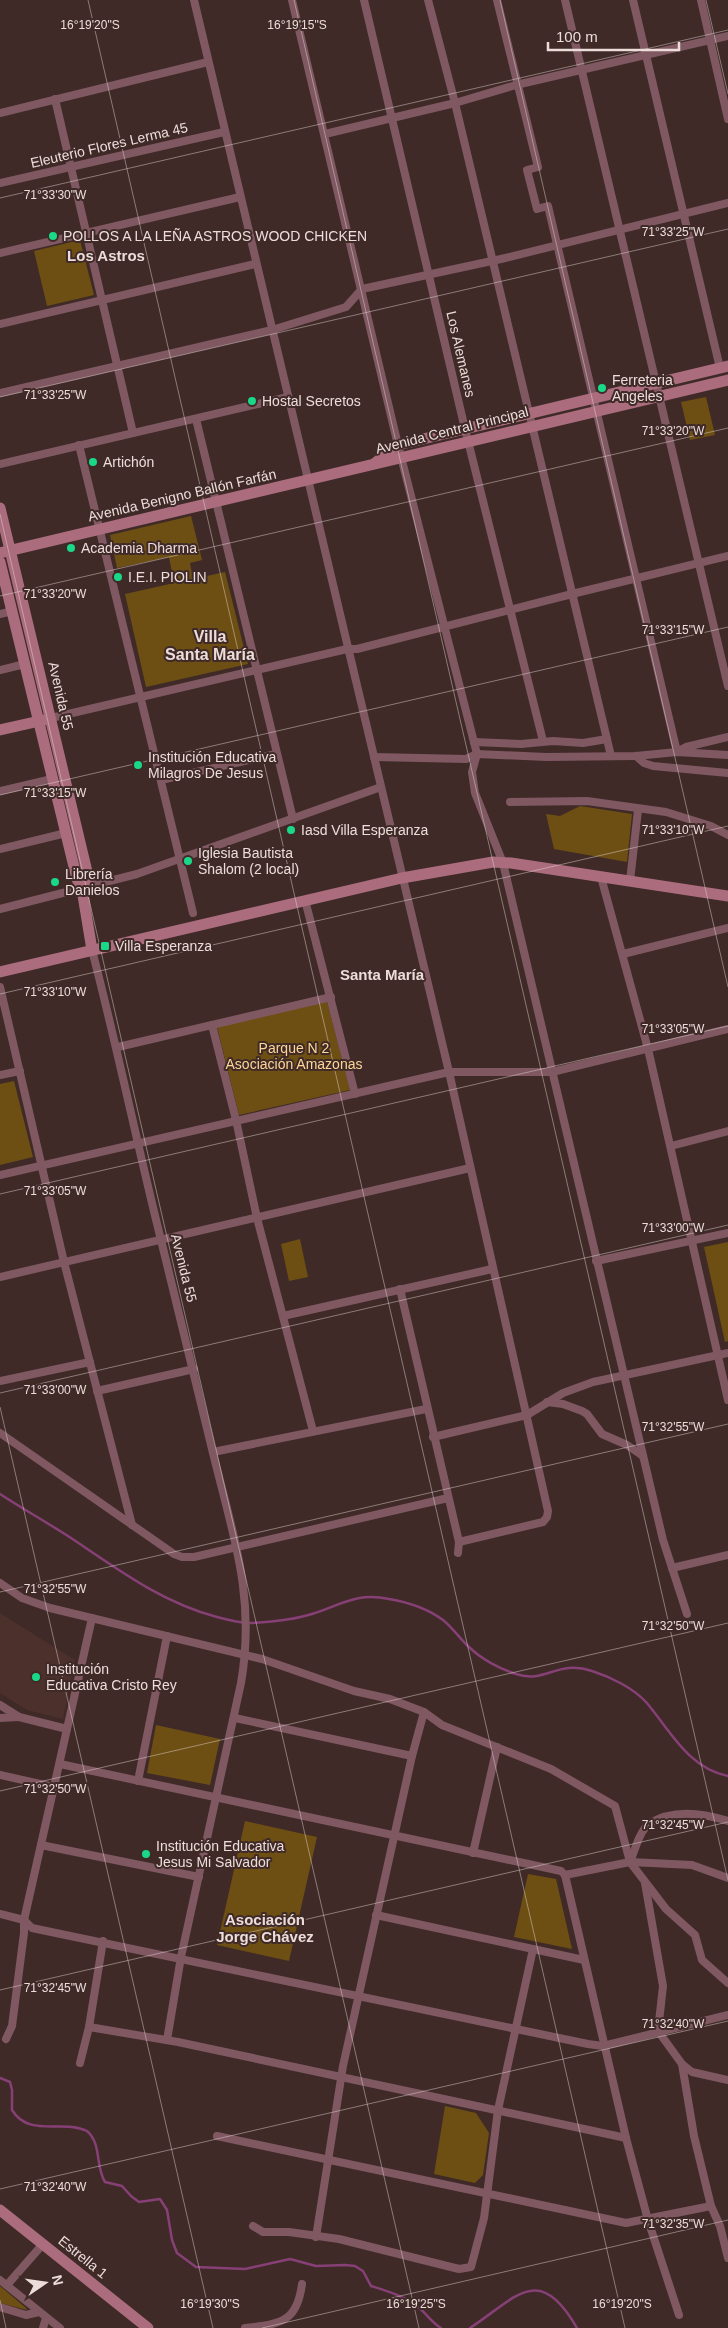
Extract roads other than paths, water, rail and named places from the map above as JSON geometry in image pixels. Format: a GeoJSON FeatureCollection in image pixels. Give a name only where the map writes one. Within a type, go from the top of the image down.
{"type":"FeatureCollection","features":[{"type":"Feature","properties":{"kind":"street"},"geometry":{"type":"LineString","coordinates":[[194,0],[449,1072],[492,1269],[527,1415],[547,1517],[543,1522],[459,1542]]}},
{"type":"Feature","properties":{"kind":"street"},"geometry":{"type":"LineString","coordinates":[[292,0],[398,445],[478,754],[472,780],[503,863],[623,1375],[672,1568],[687,1614]]}},
{"type":"Feature","properties":{"kind":"street","name":"Los Alemanes"},"geometry":{"type":"LineString","coordinates":[[364,0],[430,273],[468,442],[543,741]]}},
{"type":"Feature","properties":{"kind":"street"},"geometry":{"type":"LineString","coordinates":[[428,0],[455,103],[611,756]]}},
{"type":"Feature","properties":{"kind":"street"},"geometry":{"type":"LineString","coordinates":[[497,0],[516,85],[538,168],[527,170],[536,209],[548,206],[595,410],[678,752]]}},
{"type":"Feature","properties":{"kind":"street"},"geometry":{"type":"LineString","coordinates":[[565,0],[728,686]]}},
{"type":"Feature","properties":{"kind":"street"},"geometry":{"type":"LineString","coordinates":[[633,0],[682,214],[724,367]]}},
{"type":"Feature","properties":{"kind":"street"},"geometry":{"type":"LineString","coordinates":[[701,0],[728,118]]}},
{"type":"Feature","properties":{"kind":"street"},"geometry":{"type":"LineString","coordinates":[[325,134],[455,103],[516,85],[728,36]]}},
{"type":"Feature","properties":{"kind":"street"},"geometry":{"type":"LineString","coordinates":[[0,113],[208,62]]}},
{"type":"Feature","properties":{"kind":"street"},"geometry":{"type":"LineString","coordinates":[[55,99],[133,433]]}},
{"type":"Feature","properties":{"kind":"street","name":"Eleuterio Flores Lerma 45"},"geometry":{"type":"LineString","coordinates":[[0,183],[224,132]]}},
{"type":"Feature","properties":{"kind":"street"},"geometry":{"type":"LineString","coordinates":[[0,253],[240,197]]}},
{"type":"Feature","properties":{"kind":"street"},"geometry":{"type":"LineString","coordinates":[[0,393],[272,330],[346,307],[362,289],[501,259],[619,228],[728,203]]}},
{"type":"Feature","properties":{"kind":"street"},"geometry":{"type":"LineString","coordinates":[[0,324],[256,264]]}},
{"type":"Feature","properties":{"kind":"street","name":"Avenida Central Principal"},"geometry":{"type":"LineString","coordinates":[[372,465],[398,445],[592,397],[724,367]]}},
{"type":"Feature","properties":{"kind":"street","name":"Avenida Central Principal"},"geometry":{"type":"LineString","coordinates":[[372,465],[532,425],[728,380]]}},
{"type":"Feature","properties":{"kind":"street"},"geometry":{"type":"LineString","coordinates":[[0,464],[288,397]]}},
{"type":"Feature","properties":{"kind":"street"},"geometry":{"type":"LineString","coordinates":[[196,419],[292,819]]}},
{"type":"Feature","properties":{"kind":"street"},"geometry":{"type":"LineString","coordinates":[[80,445],[193,913]]}},
{"type":"Feature","properties":{"kind":"street","name":"Avenida Benigno Ballón Farfán"},"geometry":{"type":"LineString","coordinates":[[5,552],[372,465]]}},
{"type":"Feature","properties":{"kind":"street","name":"Avenida 55"},"geometry":{"type":"LineString","coordinates":[[0,508],[5,552],[51,718],[89,880],[82,889]]}},
{"type":"Feature","properties":{"kind":"street"},"geometry":{"type":"LineString","coordinates":[[0,730],[257,669],[347,649],[357,649],[728,556]]}},
{"type":"Feature","properties":{"kind":"street","name":"Avenida 55"},"geometry":{"type":"LineString","coordinates":[[0,562],[77,879],[82,889],[92,950],[118,1047],[160,1240],[194,1369],[237,1548],[246,1599],[246,1656],[235,1718],[181,1957],[167,2040]]}},
{"type":"Feature","properties":{"kind":"street"},"geometry":{"type":"LineString","coordinates":[[0,614],[12,611]]}},
{"type":"Feature","properties":{"kind":"street"},"geometry":{"type":"LineString","coordinates":[[0,670],[25,664]]}},
{"type":"Feature","properties":{"kind":"street"},"geometry":{"type":"LineString","coordinates":[[678,752],[686,747],[728,737]]}},
{"type":"Feature","properties":{"kind":"street"},"geometry":{"type":"LineString","coordinates":[[474,742],[521,744],[543,741],[583,743],[607,739]]}},
{"type":"Feature","properties":{"kind":"street"},"geometry":{"type":"LineString","coordinates":[[374,757],[466,759],[478,754],[546,758],[636,756],[678,752],[728,755]]}},
{"type":"Feature","properties":{"kind":"street"},"geometry":{"type":"LineString","coordinates":[[161,780],[276,754]]}},
{"type":"Feature","properties":{"kind":"street"},"geometry":{"type":"LineString","coordinates":[[636,756],[644,763],[653,766],[728,773]]}},
{"type":"Feature","properties":{"kind":"street"},"geometry":{"type":"LineString","coordinates":[[0,791],[52,779]]}},
{"type":"Feature","properties":{"kind":"street"},"geometry":{"type":"LineString","coordinates":[[0,909],[82,889],[180,861],[380,787]]}},
{"type":"Feature","properties":{"kind":"street"},"geometry":{"type":"LineString","coordinates":[[510,802],[587,801],[675,815],[711,826],[728,835]]}},
{"type":"Feature","properties":{"kind":"street"},"geometry":{"type":"LineString","coordinates":[[630,881],[638,810]]}},
{"type":"Feature","properties":{"kind":"street"},"geometry":{"type":"LineString","coordinates":[[0,849],[66,833]]}},
{"type":"Feature","properties":{"kind":"street"},"geometry":{"type":"LineString","coordinates":[[0,972],[402,878],[493,862],[728,896]]}},
{"type":"Feature","properties":{"kind":"street"},"geometry":{"type":"LineString","coordinates":[[601,877],[648,1049],[728,1400]]}},
{"type":"Feature","properties":{"kind":"street"},"geometry":{"type":"LineString","coordinates":[[305,900],[356,1094]]}},
{"type":"Feature","properties":{"kind":"street"},"geometry":{"type":"LineString","coordinates":[[623,954],[728,928]]}},
{"type":"Feature","properties":{"kind":"street"},"geometry":{"type":"LineString","coordinates":[[0,987],[64,1262],[132,1525]]}},
{"type":"Feature","properties":{"kind":"street"},"geometry":{"type":"LineString","coordinates":[[118,1047],[331,997]]}},
{"type":"Feature","properties":{"kind":"street"},"geometry":{"type":"LineString","coordinates":[[212,1025],[236,1120],[257,1218],[313,1431]]}},
{"type":"Feature","properties":{"kind":"street"},"geometry":{"type":"LineString","coordinates":[[0,1175],[449,1072],[552,1072],[728,1030]]}},
{"type":"Feature","properties":{"kind":"street"},"geometry":{"type":"LineString","coordinates":[[0,1075],[20,1071]]}},
{"type":"Feature","properties":{"kind":"street"},"geometry":{"type":"LineString","coordinates":[[670,1146],[728,1131]]}},
{"type":"Feature","properties":{"kind":"street"},"geometry":{"type":"LineString","coordinates":[[0,1277],[470,1168]]}},
{"type":"Feature","properties":{"kind":"street"},"geometry":{"type":"LineString","coordinates":[[596,1262],[728,1233]]}},
{"type":"Feature","properties":{"kind":"street"},"geometry":{"type":"LineString","coordinates":[[283,1316],[492,1269]]}},
{"type":"Feature","properties":{"kind":"street"},"geometry":{"type":"LineString","coordinates":[[400,1289],[426,1408],[459,1542],[458,1553]]}},
{"type":"Feature","properties":{"kind":"street"},"geometry":{"type":"LineString","coordinates":[[434,1437],[527,1415],[547,1402],[593,1382],[728,1353]]}},
{"type":"Feature","properties":{"kind":"street"},"geometry":{"type":"LineString","coordinates":[[0,1381],[90,1362]]}},
{"type":"Feature","properties":{"kind":"street"},"geometry":{"type":"LineString","coordinates":[[97,1391],[194,1369]]}},
{"type":"Feature","properties":{"kind":"street"},"geometry":{"type":"LineString","coordinates":[[547,1402],[563,1404],[582,1411],[587,1414],[602,1434],[627,1444],[643,1456]]}},
{"type":"Feature","properties":{"kind":"street"},"geometry":{"type":"LineString","coordinates":[[213,1452],[426,1408]]}},
{"type":"Feature","properties":{"kind":"street"},"geometry":{"type":"LineString","coordinates":[[0,1433],[174,1554],[182,1557],[194,1557],[237,1548],[448,1498]]}},
{"type":"Feature","properties":{"kind":"street"},"geometry":{"type":"LineString","coordinates":[[672,1568],[728,1554]]}},
{"type":"Feature","properties":{"kind":"street"},"geometry":{"type":"LineString","coordinates":[[0,1583],[22,1598],[92,1618],[246,1656],[306,1673],[354,1691],[390,1699],[424,1712],[442,1725],[551,1769],[614,1806],[630,1862],[666,1909],[695,1935],[702,1960],[728,1983]]}},
{"type":"Feature","properties":{"kind":"street"},"geometry":{"type":"LineString","coordinates":[[6,2039],[12,2026],[24,1920],[92,1618]]}},
{"type":"Feature","properties":{"kind":"street"},"geometry":{"type":"LineString","coordinates":[[138,1780],[168,1636]]}},
{"type":"Feature","properties":{"kind":"street"},"geometry":{"type":"LineString","coordinates":[[0,1705],[19,1717]]}},
{"type":"Feature","properties":{"kind":"street"},"geometry":{"type":"LineString","coordinates":[[316,2238],[323,2203],[341,2076],[412,1756],[424,1712]]}},
{"type":"Feature","properties":{"kind":"street"},"geometry":{"type":"LineString","coordinates":[[0,1718],[19,1717],[67,1729]]}},
{"type":"Feature","properties":{"kind":"street"},"geometry":{"type":"LineString","coordinates":[[235,1718],[412,1756]]}},
{"type":"Feature","properties":{"kind":"street"},"geometry":{"type":"LineString","coordinates":[[473,1853],[497,1747]]}},
{"type":"Feature","properties":{"kind":"street"},"geometry":{"type":"LineString","coordinates":[[60,1764],[561,1871],[565,1875],[603,2046],[626,2138],[648,2220],[679,2316]]}},
{"type":"Feature","properties":{"kind":"street"},"geometry":{"type":"LineString","coordinates":[[0,1775],[54,1787]]}},
{"type":"Feature","properties":{"kind":"street"},"geometry":{"type":"LineString","coordinates":[[630,1862],[639,1838],[649,1824],[671,1816],[692,1813],[728,1821]]}},
{"type":"Feature","properties":{"kind":"street"},"geometry":{"type":"LineString","coordinates":[[41,1846],[199,1877]]}},
{"type":"Feature","properties":{"kind":"street"},"geometry":{"type":"LineString","coordinates":[[565,1875],[630,1862],[692,1865],[728,1878]]}},
{"type":"Feature","properties":{"kind":"street"},"geometry":{"type":"LineString","coordinates":[[644,1881],[663,1986],[658,2031],[682,2064],[692,2072],[728,2080]]}},
{"type":"Feature","properties":{"kind":"street"},"geometry":{"type":"LineString","coordinates":[[0,1914],[24,1920],[32,1928],[181,1957],[603,2046],[728,2015]]}},
{"type":"Feature","properties":{"kind":"street"},"geometry":{"type":"LineString","coordinates":[[376,1915],[584,1960]]}},
{"type":"Feature","properties":{"kind":"street"},"geometry":{"type":"LineString","coordinates":[[80,2063],[89,2027],[103,1942]]}},
{"type":"Feature","properties":{"kind":"street"},"geometry":{"type":"LineString","coordinates":[[253,2226],[263,2232],[289,2232],[316,2238],[339,2239],[464,2270],[471,2267],[484,2218],[498,2110],[514,2028],[533,1949]]}},
{"type":"Feature","properties":{"kind":"street"},"geometry":{"type":"LineString","coordinates":[[89,2027],[167,2040],[626,2138]]}},
{"type":"Feature","properties":{"kind":"street"},"geometry":{"type":"LineString","coordinates":[[682,2064],[694,2136],[711,2206],[720,2226],[728,2258]]}},
{"type":"Feature","properties":{"kind":"street"},"geometry":{"type":"LineString","coordinates":[[217,2136],[626,2223],[711,2206]]}},
{"type":"Feature","properties":{"kind":"street","name":"Estrella 1"},"geometry":{"type":"LineString","coordinates":[[0,2210],[148,2328]]}},
{"type":"Feature","properties":{"kind":"street"},"geometry":{"type":"LineString","coordinates":[[720,2226],[728,2231]]}},
{"type":"Feature","properties":{"kind":"street"},"geometry":{"type":"LineString","coordinates":[[44,2244],[3,2283],[60,2328]]}},
{"type":"Feature","properties":{"kind":"street"},"geometry":{"type":"LineString","coordinates":[[245,2328],[279,2322],[296,2310],[299,2304],[302,2284]]}},
{"type":"Feature","properties":{"kind":"street"},"geometry":{"type":"LineString","coordinates":[[0,2307],[26,2315],[39,2312]]}},
{"type":"Feature","properties":{"kind":"street"},"geometry":{"type":"LineString","coordinates":[[42,2328],[46,2318]]}},
{"type":"Feature","properties":{"kind":"waterway"},"geometry":{"type":"LineString","coordinates":[[0,1494],[141,1584],[177,1603],[217,1617],[246,1623],[258,1623],[297,1618],[349,1600],[377,1597],[403,1602],[431,1612],[447,1623],[479,1656],[516,1674],[536,1676],[570,1668],[580,1668],[599,1673],[641,1697],[672,1736],[702,1765],[714,1772],[728,1776]]}},
{"type":"Feature","properties":{"kind":"waterway"},"geometry":{"type":"LineString","coordinates":[[0,2078],[10,2082],[12,2110],[19,2118],[37,2126],[68,2127],[87,2131],[95,2142],[100,2169],[105,2182],[122,2186],[139,2202],[160,2199],[167,2210],[172,2240],[177,2253],[196,2267],[245,2269],[290,2259],[316,2266],[355,2266],[363,2271],[371,2286],[395,2294],[413,2303],[441,2328]]}},
{"type":"Feature","properties":{"kind":"waterway"},"geometry":{"type":"LineString","coordinates":[[470,2328],[514,2297],[526,2292],[539,2291],[551,2296],[563,2308],[577,2328]]}},
{"type":"Feature","properties":{"kind":"place","name":"POLLOS A LA LEÑA ASTROS WOOD CHICKEN"},"geometry":{"type":"Point","coordinates":[53,236]}},
{"type":"Feature","properties":{"kind":"place","name":"Ferreteria Angeles"},"geometry":{"type":"Point","coordinates":[602,388]}},
{"type":"Feature","properties":{"kind":"place","name":"Hostal Secretos"},"geometry":{"type":"Point","coordinates":[252,401]}},
{"type":"Feature","properties":{"kind":"place","name":"Artichón"},"geometry":{"type":"Point","coordinates":[93,462]}},
{"type":"Feature","properties":{"kind":"place","name":"Academia Dharma"},"geometry":{"type":"Point","coordinates":[71,548]}},
{"type":"Feature","properties":{"kind":"place","name":"I.E.I. PIOLIN"},"geometry":{"type":"Point","coordinates":[118,577]}},
{"type":"Feature","properties":{"kind":"place","name":"Institución Educativa Milagros De Jesus"},"geometry":{"type":"Point","coordinates":[138,765]}},
{"type":"Feature","properties":{"kind":"place","name":"Iasd Villa Esperanza"},"geometry":{"type":"Point","coordinates":[291,830]}},
{"type":"Feature","properties":{"kind":"place","name":"Iglesia Bautista Shalom (2 local)"},"geometry":{"type":"Point","coordinates":[188,861]}},
{"type":"Feature","properties":{"kind":"place","name":"Librería Danielos"},"geometry":{"type":"Point","coordinates":[55,882]}},
{"type":"Feature","properties":{"kind":"place","name":"Villa Esperanza"},"geometry":{"type":"Point","coordinates":[105,946]}},
{"type":"Feature","properties":{"kind":"place","name":"Institución Educativa Cristo Rey"},"geometry":{"type":"Point","coordinates":[36,1677]}},
{"type":"Feature","properties":{"kind":"place","name":"Institución Educativa Jesus Mi Salvador"},"geometry":{"type":"Point","coordinates":[146,1854]}},
{"type":"Feature","properties":{"kind":"district","name":"Los Astros"},"geometry":{"type":"Point","coordinates":[106,256]}},
{"type":"Feature","properties":{"kind":"district","name":"Villa Santa María"},"geometry":{"type":"Point","coordinates":[210,645]}},
{"type":"Feature","properties":{"kind":"district","name":"Santa María"},"geometry":{"type":"Point","coordinates":[382,975]}},
{"type":"Feature","properties":{"kind":"district","name":"Asociación Jorge Chávez"},"geometry":{"type":"Point","coordinates":[265,1928]}},
{"type":"Feature","properties":{"kind":"park label","name":"Parque N 2 Asociación Amazonas"},"geometry":{"type":"Point","coordinates":[294,1056]}}]}
